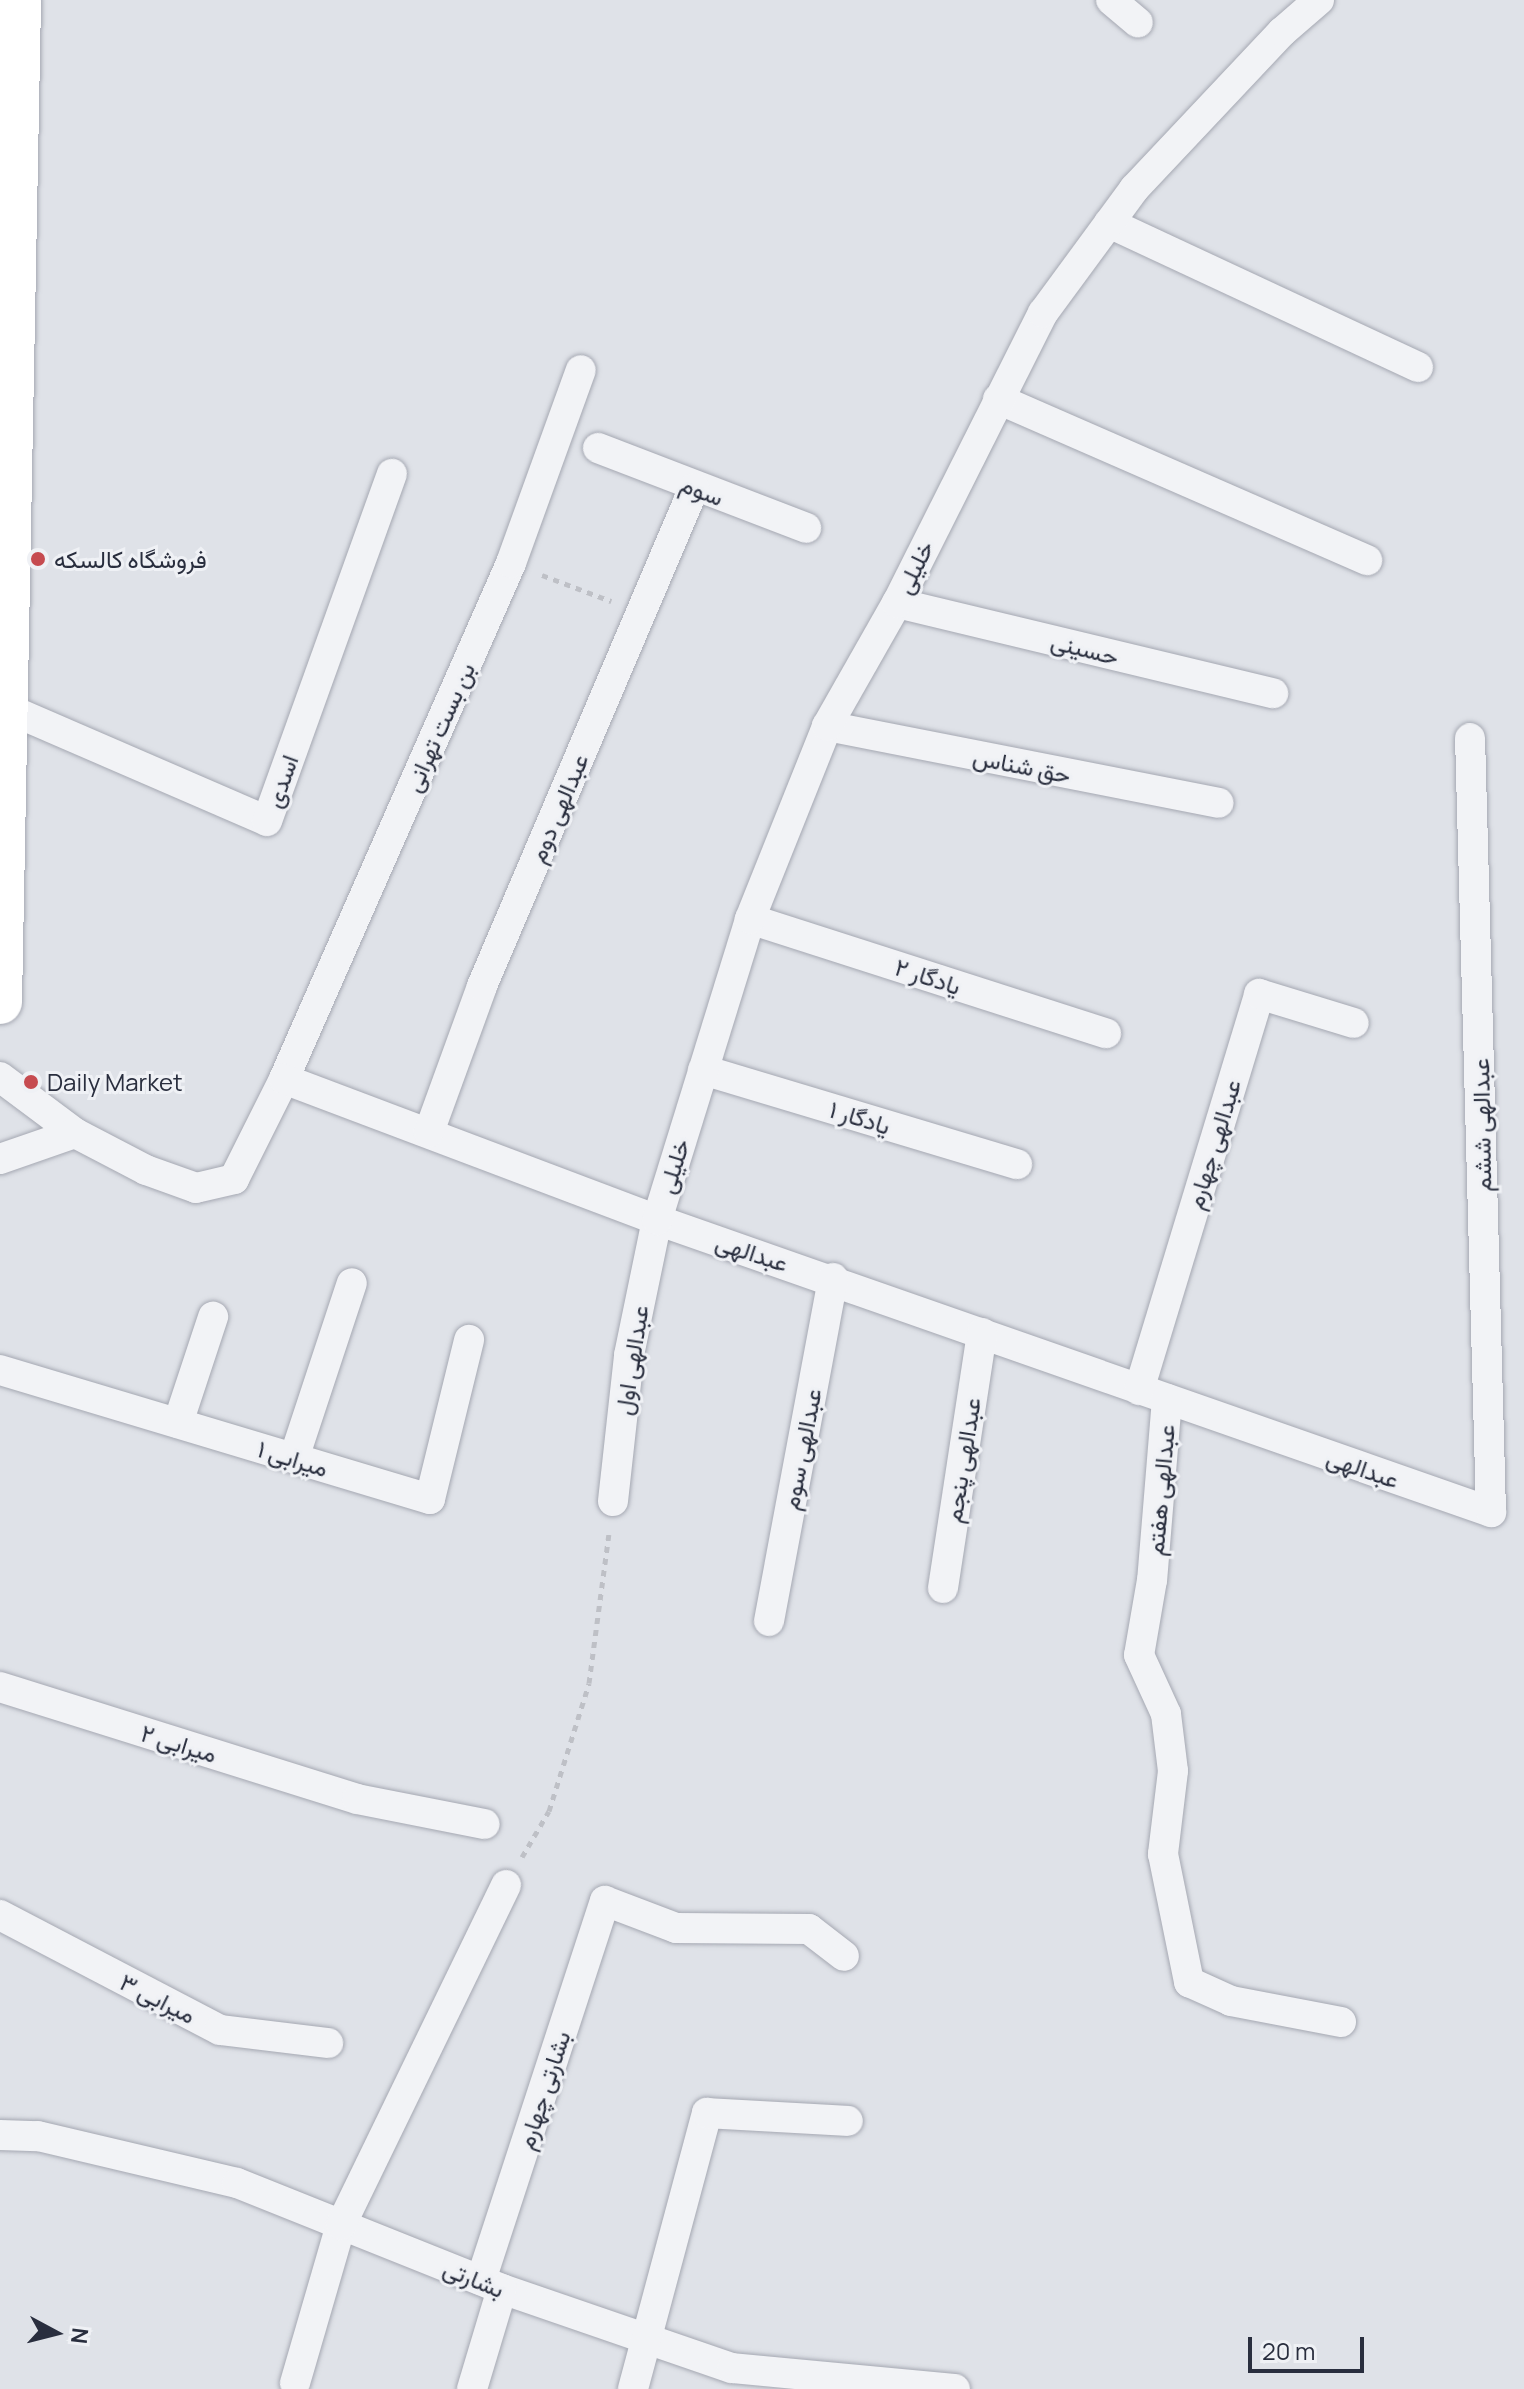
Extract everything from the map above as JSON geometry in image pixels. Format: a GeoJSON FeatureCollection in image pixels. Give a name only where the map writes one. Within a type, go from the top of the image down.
{"type":"FeatureCollection","features":[{"type":"Feature","properties":{"kind":"highway"},"geometry":{"type":"LineString","coordinates":[[0,1002],[19,0]]}},
{"type":"Feature","properties":{"kind":"street"},"geometry":{"type":"LineString","coordinates":[[1111,0],[1138,23]]}},
{"type":"Feature","properties":{"kind":"street","name":"خلیلی"},"geometry":{"type":"LineString","coordinates":[[657,1220],[750,919],[827,726],[897,603],[1043,313],[1134,189],[1271,43],[1319,0]]}},
{"type":"Feature","properties":{"kind":"street"},"geometry":{"type":"LineString","coordinates":[[1109,223],[1418,367]]}},
{"type":"Feature","properties":{"kind":"street","name":"بن بست تهرانی"},"geometry":{"type":"LineString","coordinates":[[284,1079],[511,563],[581,370]]}},
{"type":"Feature","properties":{"kind":"street"},"geometry":{"type":"LineString","coordinates":[[998,399],[1367,560]]}},
{"type":"Feature","properties":{"kind":"street","name":"سوم"},"geometry":{"type":"LineString","coordinates":[[598,448],[694,488],[806,528]]}},
{"type":"Feature","properties":{"kind":"street","name":"اسدی"},"geometry":{"type":"LineString","coordinates":[[6,708],[267,821],[392,474]]}},
{"type":"Feature","properties":{"kind":"street","name":"عبدالهی دوم"},"geometry":{"type":"LineString","coordinates":[[429,1132],[482,986],[694,488]]}},
{"type":"Feature","properties":{"kind":"street","name":"حسینی"},"geometry":{"type":"LineString","coordinates":[[897,603],[1273,693]]}},
{"type":"Feature","properties":{"kind":"street","name":"حق شناس"},"geometry":{"type":"LineString","coordinates":[[827,726],[1218,803]]}},
{"type":"Feature","properties":{"kind":"street","name":"عبدالهی ششم"},"geometry":{"type":"LineString","coordinates":[[1470,738],[1491,1512]]}},
{"type":"Feature","properties":{"kind":"street","name":"یادگار ۲"},"geometry":{"type":"LineString","coordinates":[[750,919],[1106,1033]]}},
{"type":"Feature","properties":{"kind":"street","name":"عبدالهی چهارم"},"geometry":{"type":"LineString","coordinates":[[1153,1395],[1259,994],[1354,1023]]}},
{"type":"Feature","properties":{"kind":"street","name":"یادگار ۱"},"geometry":{"type":"LineString","coordinates":[[703,1070],[1017,1164]]}},
{"type":"Feature","properties":{"kind":"street"},"geometry":{"type":"LineString","coordinates":[[0,1077],[75,1133],[146,1170],[196,1188],[234,1179],[284,1079]]}},
{"type":"Feature","properties":{"kind":"street","name":"عبدالهی"},"geometry":{"type":"LineString","coordinates":[[284,1079],[657,1220],[833,1278],[1153,1395],[1491,1512]]}},
{"type":"Feature","properties":{"kind":"street"},"geometry":{"type":"LineString","coordinates":[[0,1159],[75,1133]]}},
{"type":"Feature","properties":{"kind":"street","name":"عبدالهی اول"},"geometry":{"type":"LineString","coordinates":[[613,1501],[629,1355],[657,1220]]}},
{"type":"Feature","properties":{"kind":"street","name":"عبدالهی سوم"},"geometry":{"type":"LineString","coordinates":[[769,1621],[833,1278]]}},
{"type":"Feature","properties":{"kind":"street"},"geometry":{"type":"LineString","coordinates":[[294,1458],[352,1283]]}},
{"type":"Feature","properties":{"kind":"street"},"geometry":{"type":"LineString","coordinates":[[178,1423],[213,1317]]}},
{"type":"Feature","properties":{"kind":"street","name":"عبدالهی پنجم"},"geometry":{"type":"LineString","coordinates":[[943,1588],[982,1333]]}},
{"type":"Feature","properties":{"kind":"street","name":"میرابی ۱"},"geometry":{"type":"LineString","coordinates":[[0,1370],[430,1499],[469,1340]]}},
{"type":"Feature","properties":{"kind":"street","name":"عبدالهی هفتم"},"geometry":{"type":"LineString","coordinates":[[1153,1395],[1152,1580],[1139,1655],[1166,1714],[1173,1771],[1163,1854],[1189,1982],[1231,2001],[1341,2022]]}},
{"type":"Feature","properties":{"kind":"street","name":"میرابی ۲"},"geometry":{"type":"LineString","coordinates":[[0,1687],[357,1799],[485,1824]]}},
{"type":"Feature","properties":{"kind":"street"},"geometry":{"type":"LineString","coordinates":[[295,2383],[341,2225],[506,1885]]}},
{"type":"Feature","properties":{"kind":"street","name":"بشارتی چهارم"},"geometry":{"type":"LineString","coordinates":[[472,2389],[491,2285],[605,1901],[676,1928],[809,1929],[844,1956]]}},
{"type":"Feature","properties":{"kind":"street","name":"میرابی ۳"},"geometry":{"type":"LineString","coordinates":[[0,1915],[220,2030],[328,2043]]}},
{"type":"Feature","properties":{"kind":"street"},"geometry":{"type":"LineString","coordinates":[[633,2389],[707,2113],[848,2121]]}},
{"type":"Feature","properties":{"kind":"street","name":"بشارتی"},"geometry":{"type":"LineString","coordinates":[[0,2135],[38,2136],[237,2183],[491,2285],[646,2342],[732,2368],[955,2389]]}},
{"type":"Feature","properties":{"kind":"path"},"geometry":{"type":"LineString","coordinates":[[511,563],[641,613]]}},
{"type":"Feature","properties":{"kind":"path"},"geometry":{"type":"LineString","coordinates":[[506,1885],[549,1811],[589,1683],[613,1501]]}},
{"type":"Feature","properties":{"kind":"place","name":"فروشگاه کالسکه"},"geometry":{"type":"Point","coordinates":[38,559]}},
{"type":"Feature","properties":{"kind":"place","name":"Daily Market"},"geometry":{"type":"Point","coordinates":[31,1082]}}]}
